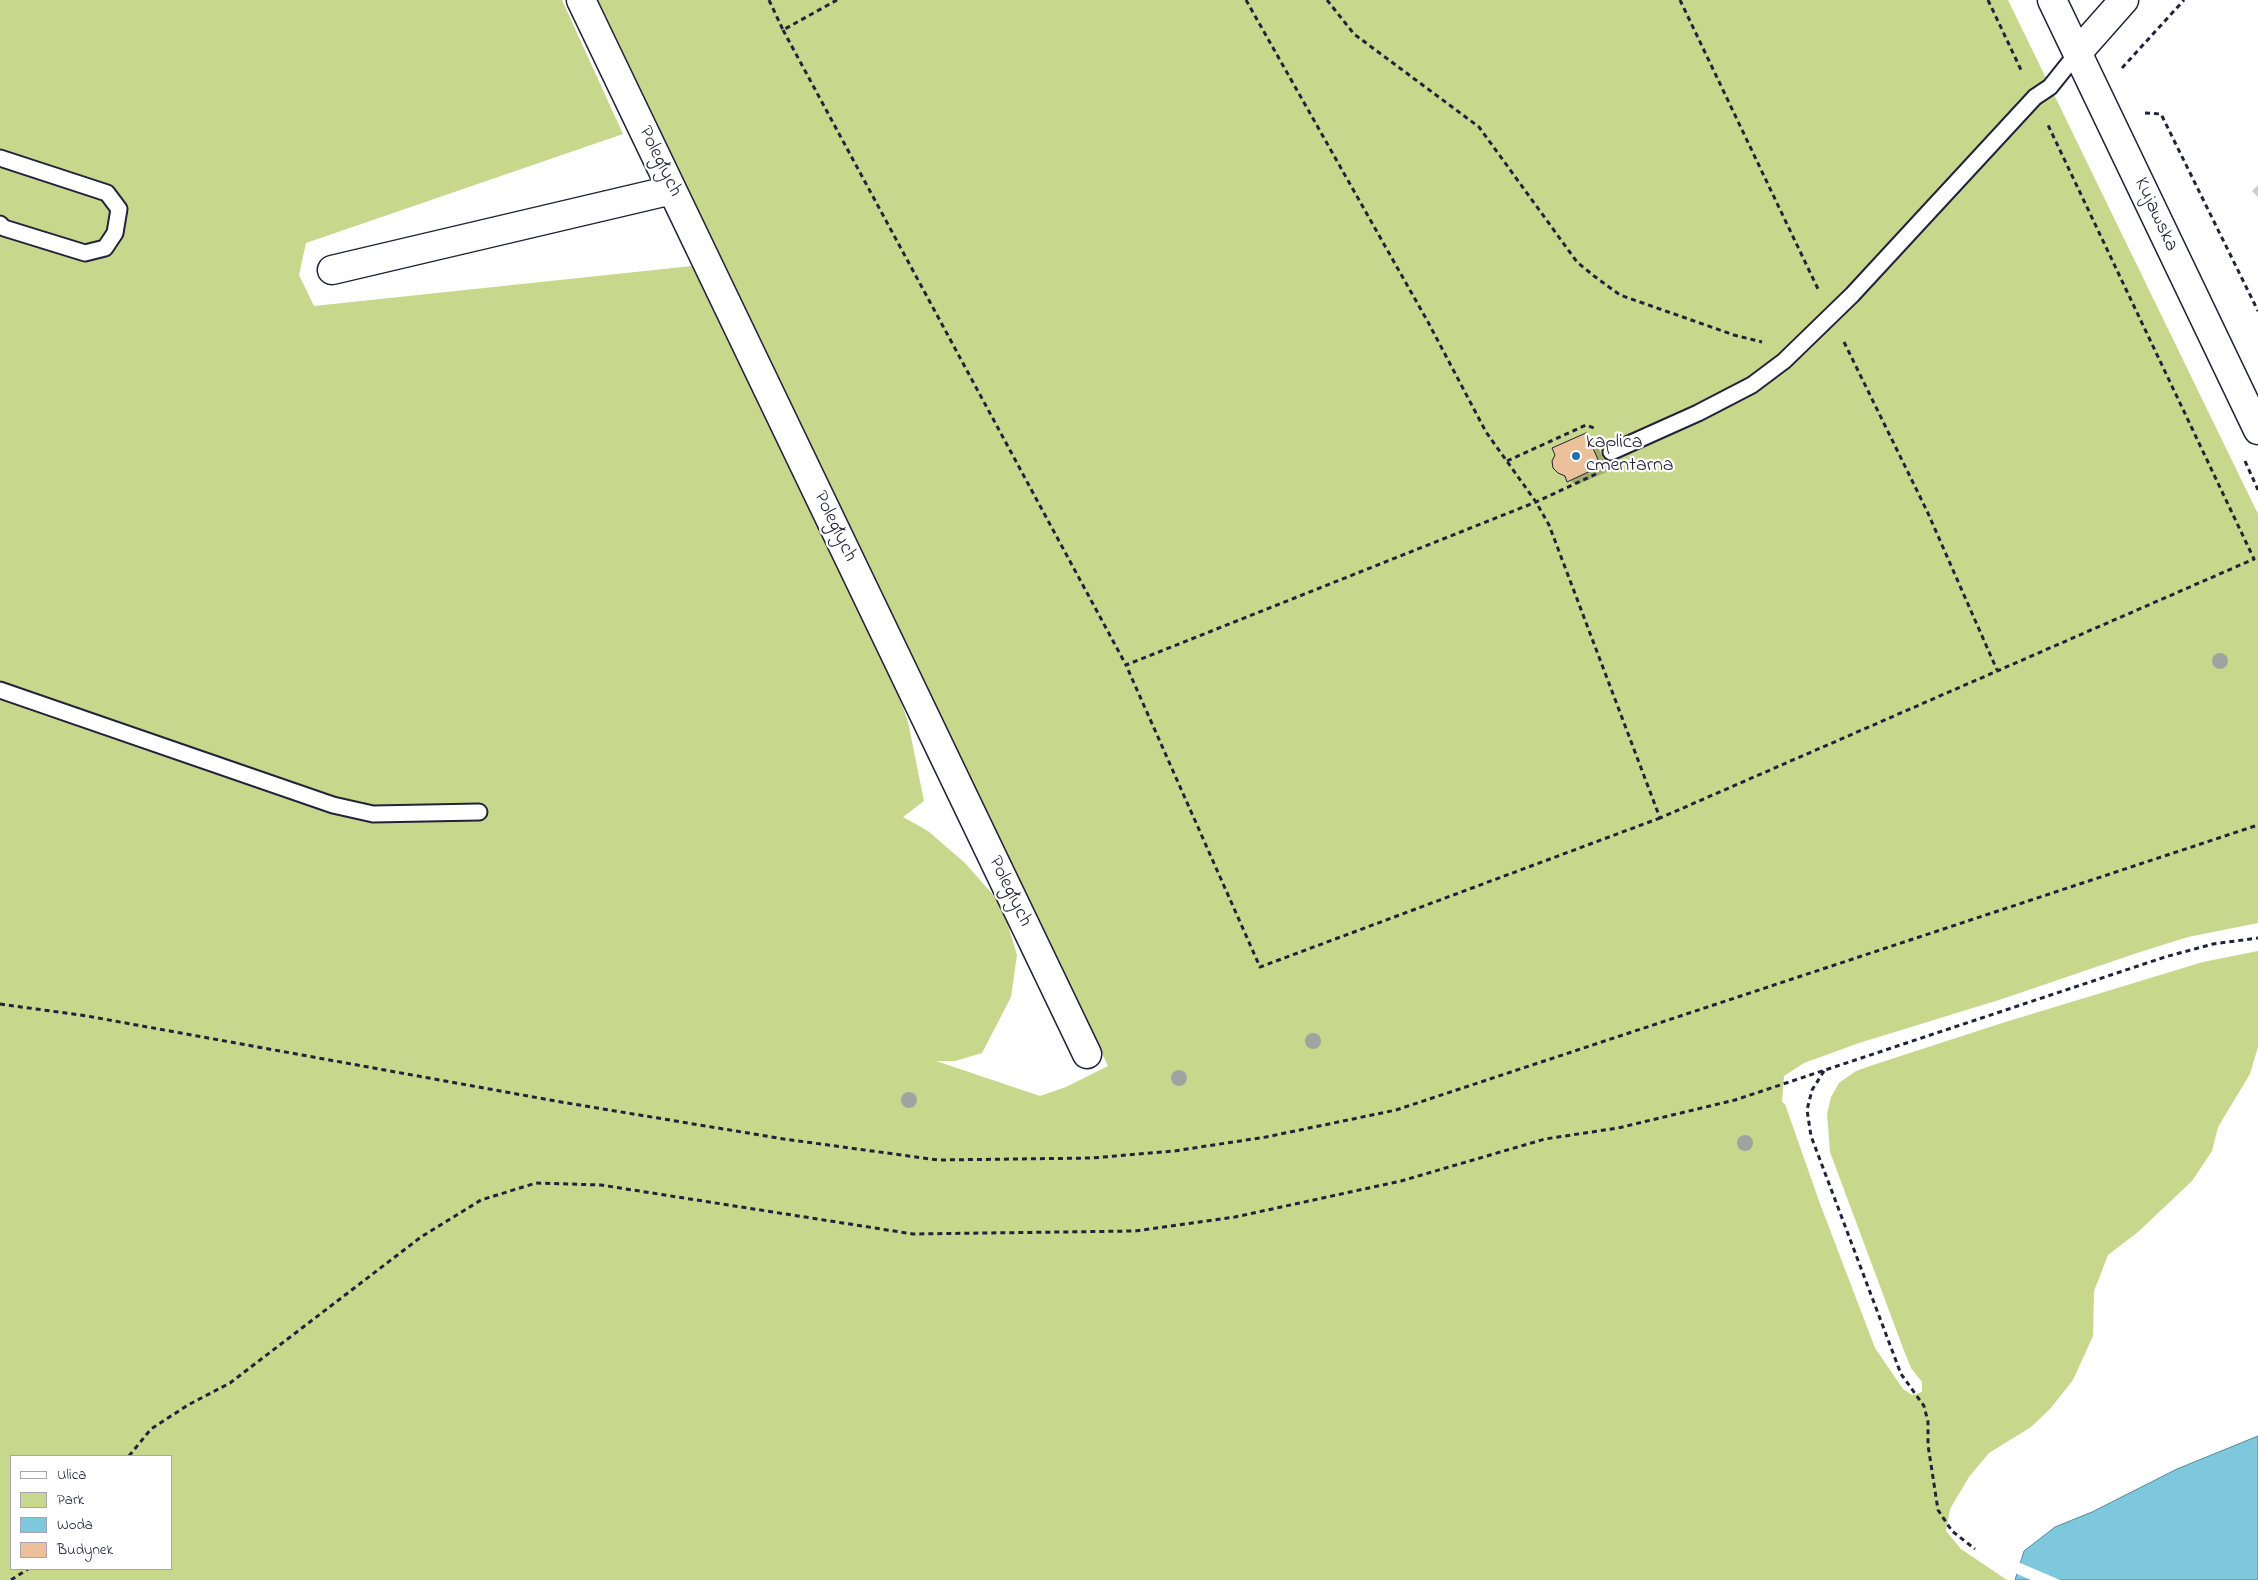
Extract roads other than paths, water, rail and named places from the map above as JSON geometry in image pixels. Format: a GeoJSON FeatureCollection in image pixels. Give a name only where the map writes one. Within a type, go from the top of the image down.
{"type":"FeatureCollection","features":[{"type":"Feature","properties":{"kind":"street","name":"Poległych"},"geometry":{"type":"LineString","coordinates":[[581,0],[1086,1054]]}},
{"type":"Feature","properties":{"kind":"street","name":"Kujawska"},"geometry":{"type":"LineString","coordinates":[[2052,0],[2258,430]]}},
{"type":"Feature","properties":{"kind":"street"},"geometry":{"type":"LineString","coordinates":[[2078,52],[2124,0]]}},
{"type":"Feature","properties":{"kind":"street"},"geometry":{"type":"LineString","coordinates":[[332,270],[672,190]]}},
{"type":"Feature","properties":{"kind":"lane"},"geometry":{"type":"LineString","coordinates":[[1611,452],[1698,413],[1752,384],[1796,350],[1852,295],[2034,97],[2050,87],[2078,52]]}},
{"type":"Feature","properties":{"kind":"lane"},"geometry":{"type":"LineString","coordinates":[[0,158],[107,193],[119,209],[115,233],[105,248],[85,253],[4,228],[0,224]]}},
{"type":"Feature","properties":{"kind":"lane"},"geometry":{"type":"LineString","coordinates":[[0,690],[333,805],[373,814],[479,812]]}},
{"type":"Feature","properties":{"kind":"water"},"geometry":{"type":"Polygon","coordinates":[[[2258,1436],[2258,1580],[2015,1580],[2024,1551],[2055,1527],[2092,1512],[2177,1469],[2258,1436]]]}},
{"type":"Feature","properties":{"kind":"place","name":"kaplica cmentarna"},"geometry":{"type":"Point","coordinates":[1576,456]}}]}
